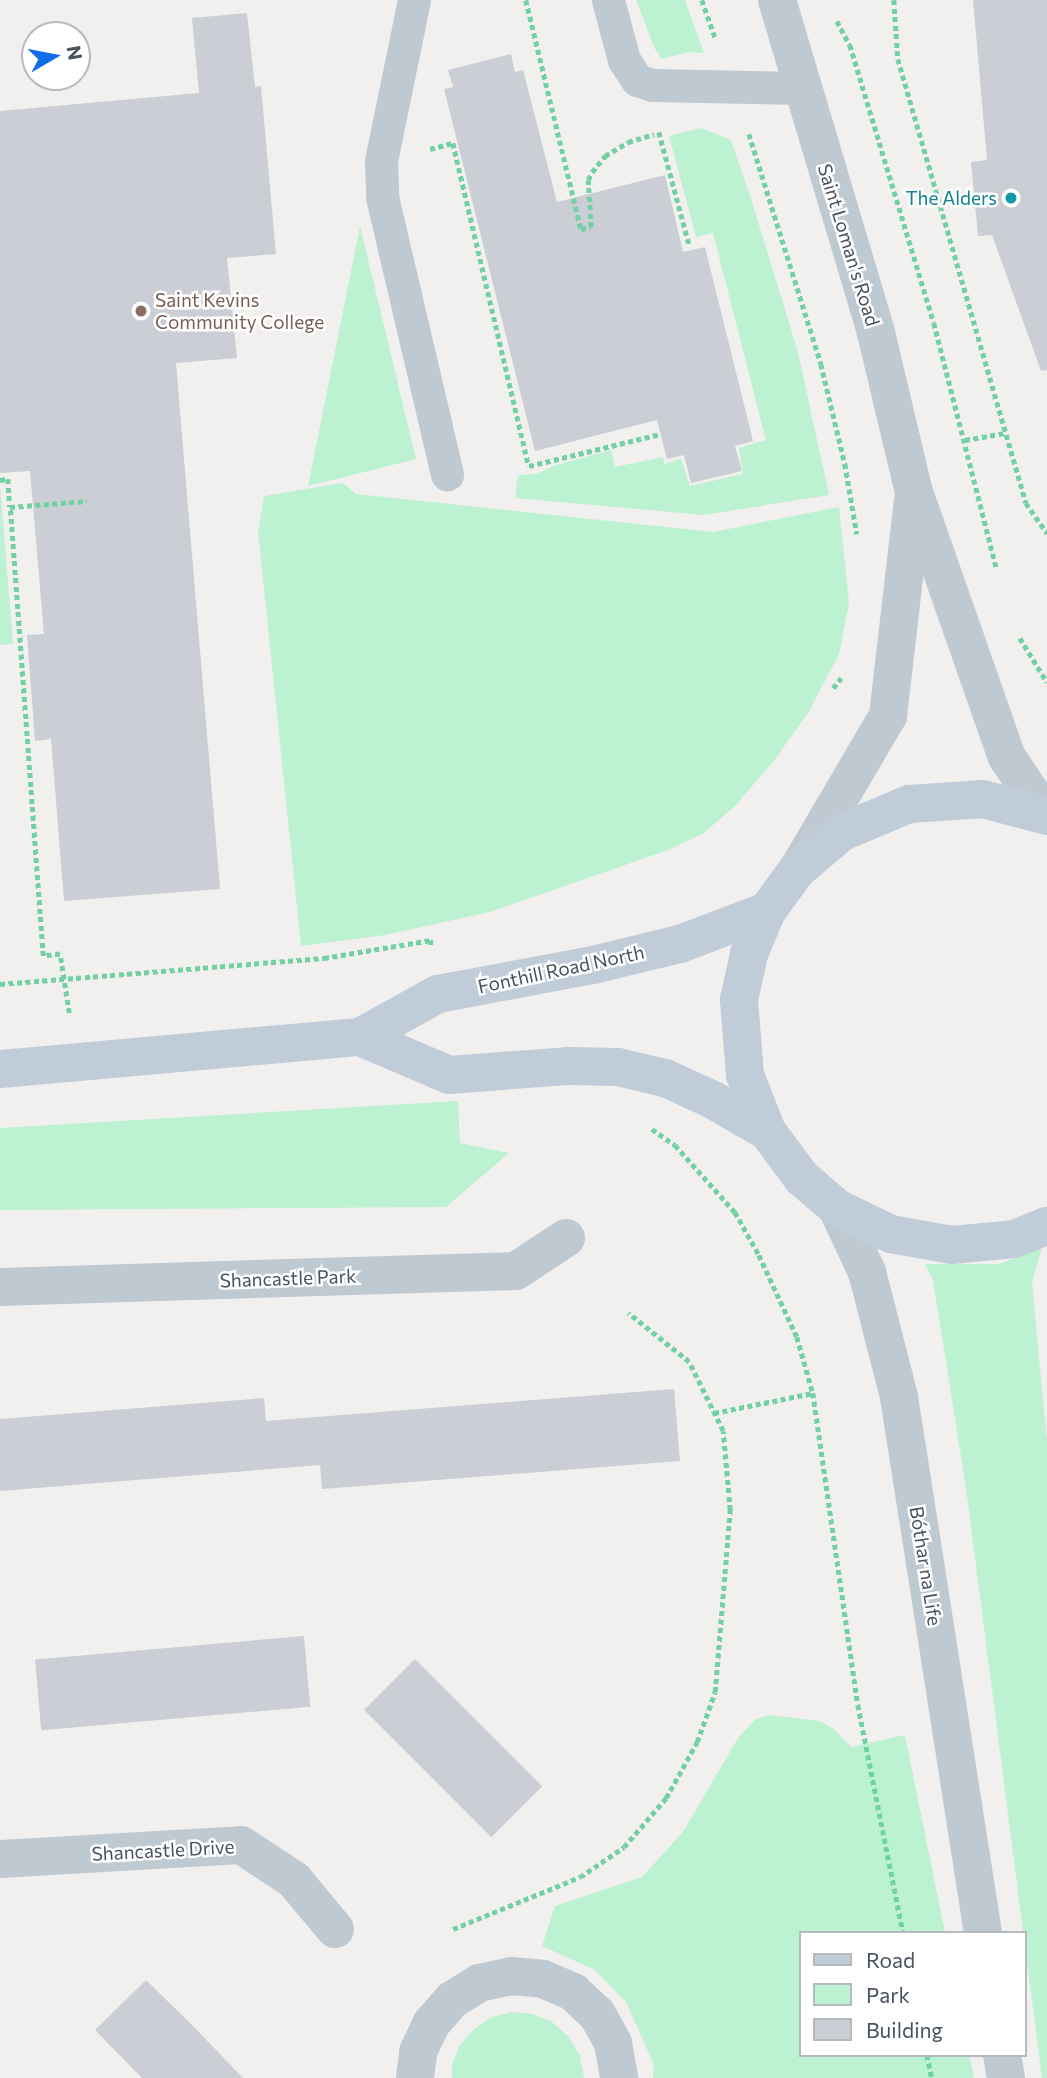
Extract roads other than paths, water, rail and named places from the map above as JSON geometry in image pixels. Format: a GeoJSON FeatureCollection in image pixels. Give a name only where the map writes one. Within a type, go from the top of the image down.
{"type":"FeatureCollection","features":[{"type":"Feature","properties":{"kind":"main road","name":"Fonthill Road North"},"geometry":{"type":"LineString","coordinates":[[1046,815],[984,799],[909,804],[842,832],[797,870],[767,911],[749,954],[739,1000],[745,1075],[767,1131],[802,1178],[837,1208],[891,1234],[952,1245],[1014,1239],[1047,1226]]}},
{"type":"Feature","properties":{"kind":"main road","name":"Fonthill Road North"},"geometry":{"type":"LineString","coordinates":[[0,1069],[360,1037],[438,995],[593,965],[680,944],[767,911]]}},
{"type":"Feature","properties":{"kind":"main road","name":"Fonthill Road North"},"geometry":{"type":"LineString","coordinates":[[360,1037],[449,1075],[570,1066],[618,1067],[664,1078],[713,1100],[767,1131]]}},
{"type":"Feature","properties":{"kind":"street","name":"Saint Loman's Road"},"geometry":{"type":"LineString","coordinates":[[778,0],[801,88],[876,333],[914,492],[1007,757],[1046,815]]}},
{"type":"Feature","properties":{"kind":"street","name":"Saint Loman's Road"},"geometry":{"type":"LineString","coordinates":[[797,870],[888,716],[914,492]]}},
{"type":"Feature","properties":{"kind":"street","name":"Bóthar na Life"},"geometry":{"type":"LineString","coordinates":[[837,1208],[867,1272],[899,1397],[983,1931]]}},
{"type":"Feature","properties":{"kind":"street","name":"Shancastle Park"},"geometry":{"type":"LineString","coordinates":[[0,1287],[516,1271],[566,1238]]}},
{"type":"Feature","properties":{"kind":"street","name":"Shancastle Drive"},"geometry":{"type":"LineString","coordinates":[[0,1858],[241,1845],[294,1880],[335,1929]]}},
{"type":"Feature","properties":{"kind":"street"},"geometry":{"type":"LineString","coordinates":[[415,2078],[418,2052],[431,2024],[452,2000],[479,1983],[511,1976],[543,1979],[573,1992],[597,2014],[613,2043],[619,2078]]}},
{"type":"Feature","properties":{"kind":"street"},"geometry":{"type":"LineString","coordinates":[[1002,2057],[1006,2078]]}},
{"type":"Feature","properties":{"kind":"lane"},"geometry":{"type":"LineString","coordinates":[[414,0],[382,161],[382,197],[447,474]]}},
{"type":"Feature","properties":{"kind":"lane"},"geometry":{"type":"LineString","coordinates":[[608,0],[624,60],[637,80],[652,85],[801,88]]}},
{"type":"Feature","properties":{"kind":"place","name":"The Alders"},"geometry":{"type":"Point","coordinates":[1011,198]}},
{"type":"Feature","properties":{"kind":"place","name":"Saint Kevins Community College"},"geometry":{"type":"Point","coordinates":[141,311]}}]}
